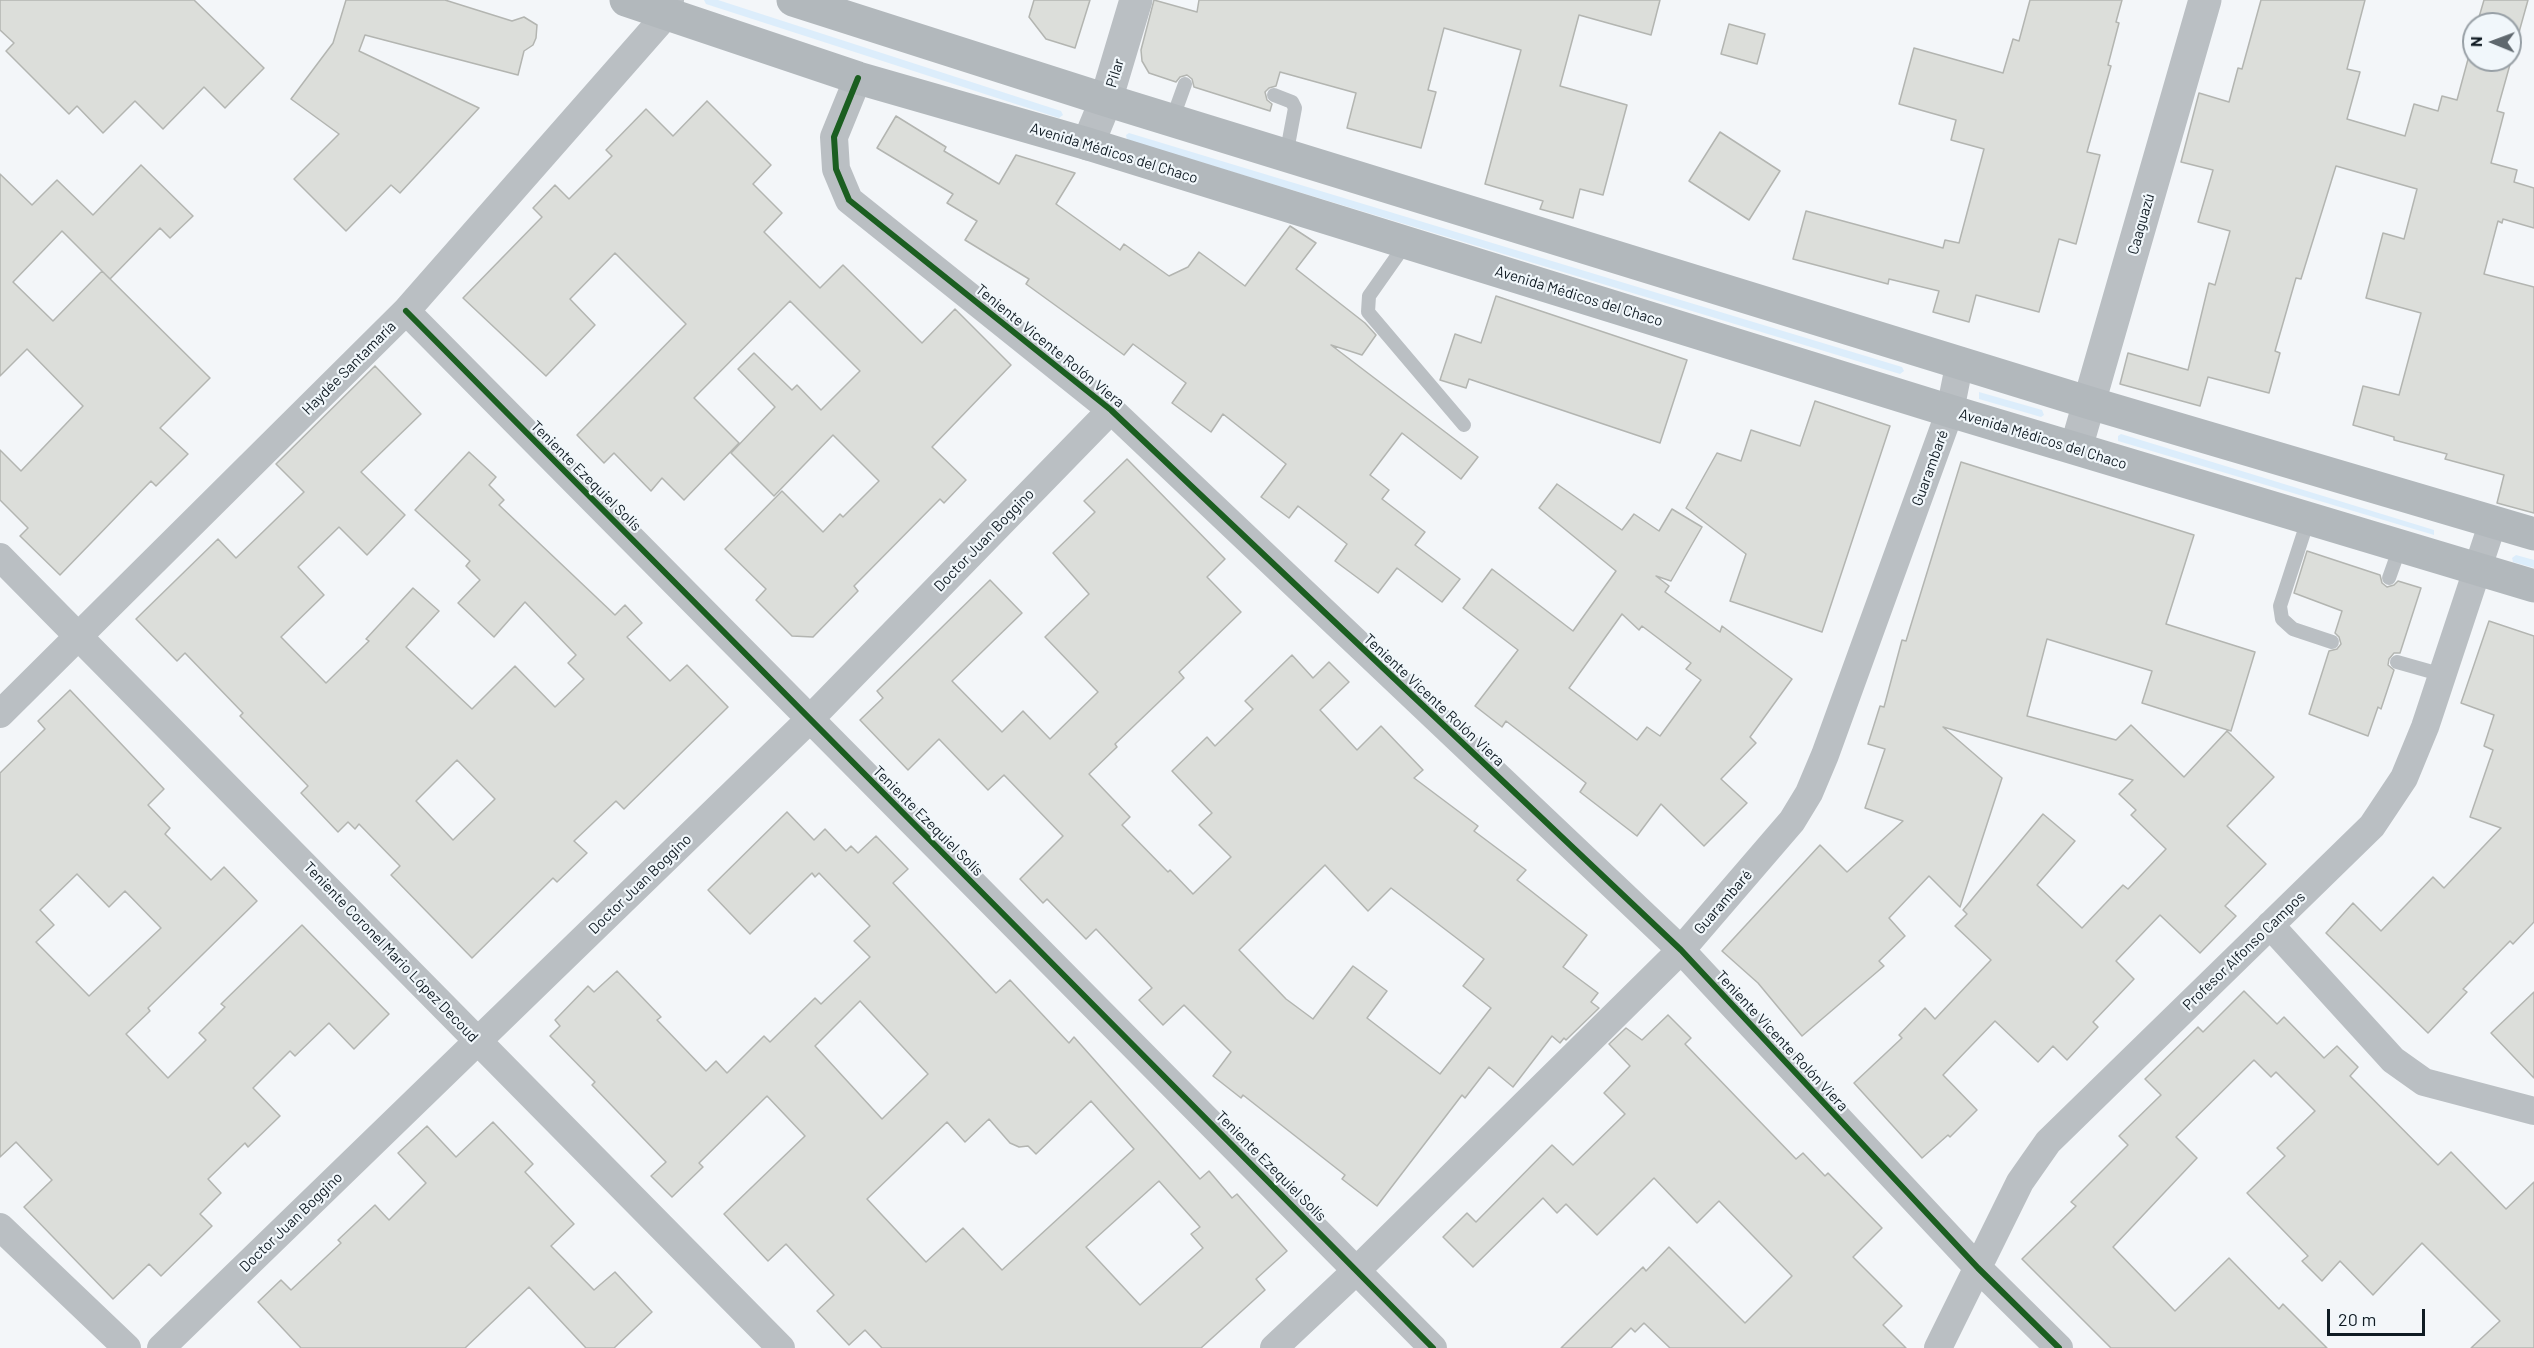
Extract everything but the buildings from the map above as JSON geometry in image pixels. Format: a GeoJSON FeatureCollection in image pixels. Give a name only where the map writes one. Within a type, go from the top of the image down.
{"type":"FeatureCollection","features":[{"type":"Feature","properties":{"kind":"main road","name":"Avenida Médicos del Chaco"},"geometry":{"type":"LineString","coordinates":[[626,0],[669,7],[858,78],[1088,144],[1950,411],[2534,586]]}},
{"type":"Feature","properties":{"kind":"main road"},"geometry":{"type":"LineString","coordinates":[[793,0],[1286,156],[1960,361],[2090,404],[2534,534]]}},
{"type":"Feature","properties":{"kind":"street","name":"Pilar"},"geometry":{"type":"LineString","coordinates":[[1088,144],[1129,42],[1137,0]]}},
{"type":"Feature","properties":{"kind":"street","name":"Caaguazú"},"geometry":{"type":"LineString","coordinates":[[2076,448],[2205,0]]}},
{"type":"Feature","properties":{"kind":"street","name":"Haydée Santamaría"},"geometry":{"type":"LineString","coordinates":[[0,714],[406,311],[669,7]]}},
{"type":"Feature","properties":{"kind":"street","name":"Teniente Vicente Rolón Viera"},"geometry":{"type":"LineString","coordinates":[[858,78],[834,137],[836,169],[849,200],[1111,410],[1681,950],[1978,1268],[2058,1348]]}},
{"type":"Feature","properties":{"kind":"street","name":"Teniente Ezequiel Solís"},"geometry":{"type":"LineString","coordinates":[[406,311],[1433,1348]]}},
{"type":"Feature","properties":{"kind":"street","name":"Guarambaré"},"geometry":{"type":"LineString","coordinates":[[1274,1348],[1357,1270],[1681,950],[1792,821],[1809,793],[1950,411],[1960,361]]}},
{"type":"Feature","properties":{"kind":"street","name":"Doctor Juan Boggino"},"geometry":{"type":"LineString","coordinates":[[160,1348],[810,719],[1111,410]]}},
{"type":"Feature","properties":{"kind":"street","name":"Profesor Alfonso Campos"},"geometry":{"type":"LineString","coordinates":[[1938,1348],[2020,1182],[2048,1142],[2372,826],[2404,778],[2426,727],[2493,522]]}},
{"type":"Feature","properties":{"kind":"street","name":"Teniente Coronel Mario López Decoud"},"geometry":{"type":"LineString","coordinates":[[0,556],[781,1348]]}},
{"type":"Feature","properties":{"kind":"street"},"geometry":{"type":"LineString","coordinates":[[2270,925],[2400,1066],[2432,1085],[2534,1111]]}},
{"type":"Feature","properties":{"kind":"street"},"geometry":{"type":"LineString","coordinates":[[0,1227],[128,1348]]}},
{"type":"Feature","properties":{"kind":"lane"},"geometry":{"type":"LineString","coordinates":[[1172,120],[1185,84]]}},
{"type":"Feature","properties":{"kind":"lane"},"geometry":{"type":"LineString","coordinates":[[1274,96],[1292,102],[1295,108],[1286,156]]}},
{"type":"Feature","properties":{"kind":"lane"},"geometry":{"type":"LineString","coordinates":[[1407,242],[1369,296],[1368,312],[1464,425]]}},
{"type":"Feature","properties":{"kind":"lane"},"geometry":{"type":"LineString","coordinates":[[2308,520],[2280,606],[2282,619],[2293,629],[2332,642]]}},
{"type":"Feature","properties":{"kind":"lane"},"geometry":{"type":"LineString","coordinates":[[2389,578],[2400,547]]}},
{"type":"Feature","properties":{"kind":"lane"},"geometry":{"type":"LineString","coordinates":[[2397,662],[2443,675]]}},
{"type":"Feature","properties":{"kind":"shaded area"},"geometry":{"type":"Polygon","coordinates":[[[704,0],[718,0],[1061,111],[1063,115],[1059,118],[706,4],[704,0]]]}},
{"type":"Feature","properties":{"kind":"shaded area"},"geometry":{"type":"Polygon","coordinates":[[[1129,133],[1902,367],[1904,371],[1900,374],[1127,140],[1126,135],[1129,133]]]}},
{"type":"Feature","properties":{"kind":"shaded area"},"geometry":{"type":"Polygon","coordinates":[[[1979,392],[2042,410],[2044,415],[2041,417],[1979,399],[1979,392]]]}},
{"type":"Feature","properties":{"kind":"shaded area"},"geometry":{"type":"Polygon","coordinates":[[[2121,434],[2434,530],[2434,535],[2118,441],[2118,436],[2121,434]]]}},
{"type":"Feature","properties":{"kind":"shaded area"},"geometry":{"type":"Polygon","coordinates":[[[2516,555],[2534,560],[2534,568],[2513,562],[2512,558],[2516,555]]]}},
{"type":"Feature","properties":{"kind":"cycle path"},"geometry":{"type":"LineString","coordinates":[[858,78],[834,137],[836,169],[849,200],[1111,410],[1681,950],[1978,1268],[2059,1348]]}},
{"type":"Feature","properties":{"kind":"cycle path"},"geometry":{"type":"LineString","coordinates":[[406,311],[1433,1348]]}}]}
